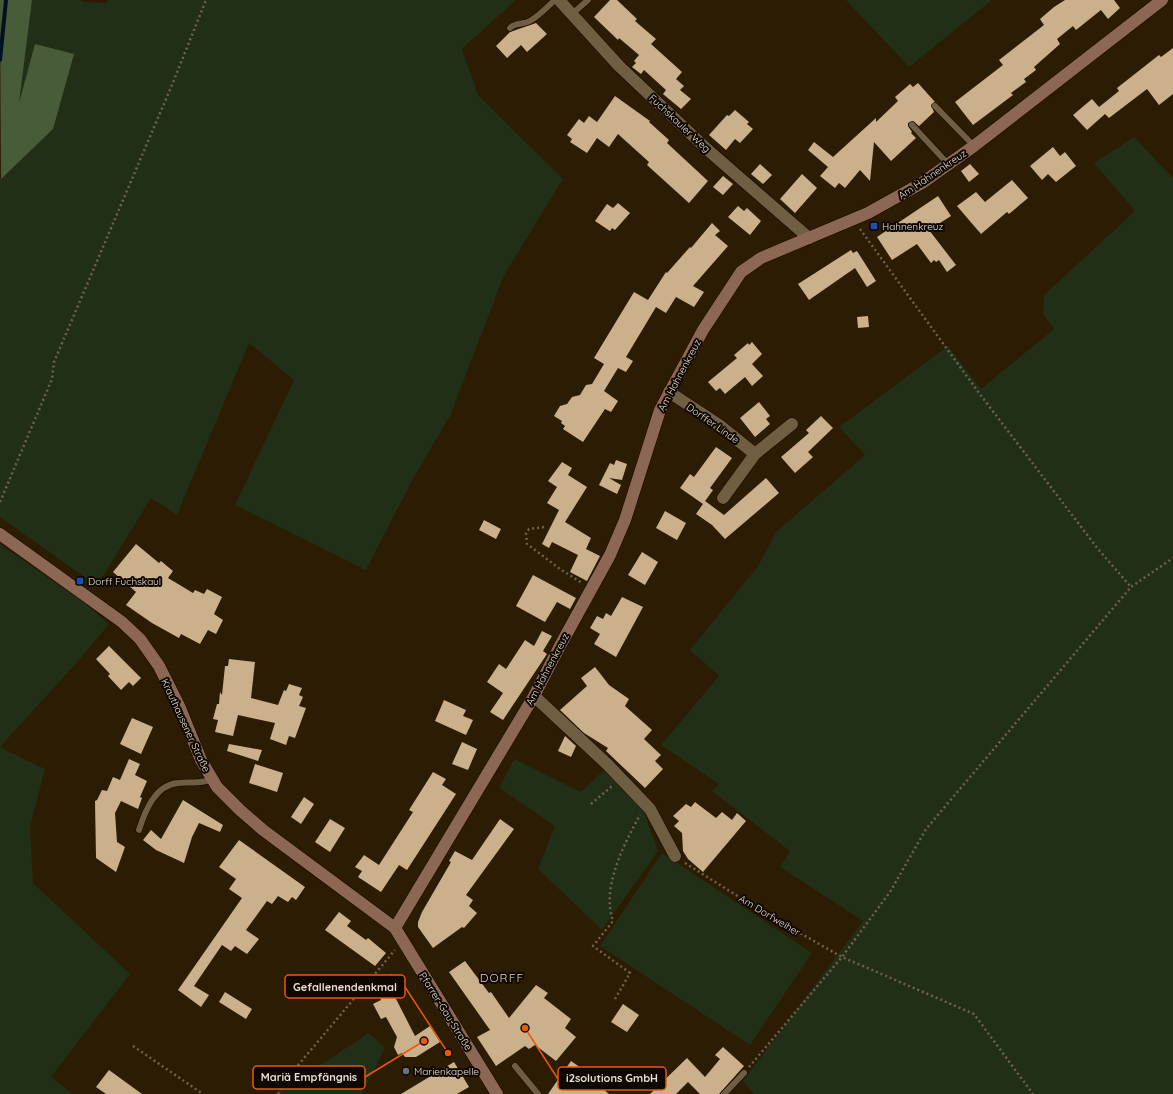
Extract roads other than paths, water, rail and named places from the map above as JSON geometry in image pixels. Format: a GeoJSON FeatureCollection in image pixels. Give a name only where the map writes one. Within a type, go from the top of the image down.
{"type":"FeatureCollection","features":[{"type":"Feature","properties":{"kind":"street","name":"Fuchskauler Weg"},"geometry":{"type":"LineString","coordinates":[[559,0],[618,66],[709,151],[809,238]]}},
{"type":"Feature","properties":{"kind":"street","name":"Am Hahnenkreuz"},"geometry":{"type":"LineString","coordinates":[[394,928],[534,696],[610,555],[625,520],[653,430],[669,392],[703,330],[741,272],[761,258],[856,219],[901,196],[949,165],[1162,0]]}},
{"type":"Feature","properties":{"kind":"street","name":"Dorffer Linde"},"geometry":{"type":"LineString","coordinates":[[669,392],[719,425],[755,454]]}},
{"type":"Feature","properties":{"kind":"street"},"geometry":{"type":"LineString","coordinates":[[722,498],[755,454],[792,424]]}},
{"type":"Feature","properties":{"kind":"street","name":"Krauthausener Straße"},"geometry":{"type":"LineString","coordinates":[[0,534],[122,622],[140,639],[160,666],[180,708],[201,760],[217,787],[263,830],[394,928]]}},
{"type":"Feature","properties":{"kind":"street"},"geometry":{"type":"LineString","coordinates":[[534,696],[608,765],[650,809],[675,856]]}},
{"type":"Feature","properties":{"kind":"street","name":"Pfarrer-Gau-Straße"},"geometry":{"type":"LineString","coordinates":[[394,928],[498,1094]]}},
{"type":"Feature","properties":{"kind":"lane"},"geometry":{"type":"LineString","coordinates":[[510,28],[517,24],[525,24],[533,20],[555,0]]}},
{"type":"Feature","properties":{"kind":"lane"},"geometry":{"type":"LineString","coordinates":[[572,14],[588,0]]}},
{"type":"Feature","properties":{"kind":"lane"},"geometry":{"type":"LineString","coordinates":[[935,106],[974,146]]}},
{"type":"Feature","properties":{"kind":"lane"},"geometry":{"type":"LineString","coordinates":[[912,126],[949,165]]}},
{"type":"Feature","properties":{"kind":"lane"},"geometry":{"type":"LineString","coordinates":[[139,830],[147,807],[162,790],[177,783],[205,782],[212,779]]}},
{"type":"Feature","properties":{"kind":"lane"},"geometry":{"type":"LineString","coordinates":[[515,1066],[538,1094]]}},
{"type":"Feature","properties":{"kind":"lane"},"geometry":{"type":"LineString","coordinates":[[724,1094],[744,1074]]}},
{"type":"Feature","properties":{"kind":"waterway"},"geometry":{"type":"LineString","coordinates":[[0,60],[6,0]]}},
{"type":"Feature","properties":{"kind":"place","name":"Hahnenkreuz"},"geometry":{"type":"Point","coordinates":[874,226]}},
{"type":"Feature","properties":{"kind":"place","name":"Dorff Fuchskaul"},"geometry":{"type":"Point","coordinates":[80,581]}},
{"type":"Feature","properties":{"kind":"place","name":"i2solutions GmbH"},"geometry":{"type":"Point","coordinates":[525,1028]}},
{"type":"Feature","properties":{"kind":"place","name":"Mariä Empfängnis"},"geometry":{"type":"Point","coordinates":[424,1041]}},
{"type":"Feature","properties":{"kind":"place","name":"Gefallenendenkmal"},"geometry":{"type":"Point","coordinates":[448,1053]}},
{"type":"Feature","properties":{"kind":"place","name":"Marienkapelle"},"geometry":{"type":"Point","coordinates":[406,1071]}},
{"type":"Feature","properties":{"kind":"district","name":"DORFF"},"geometry":{"type":"Point","coordinates":[502,978]}}]}
